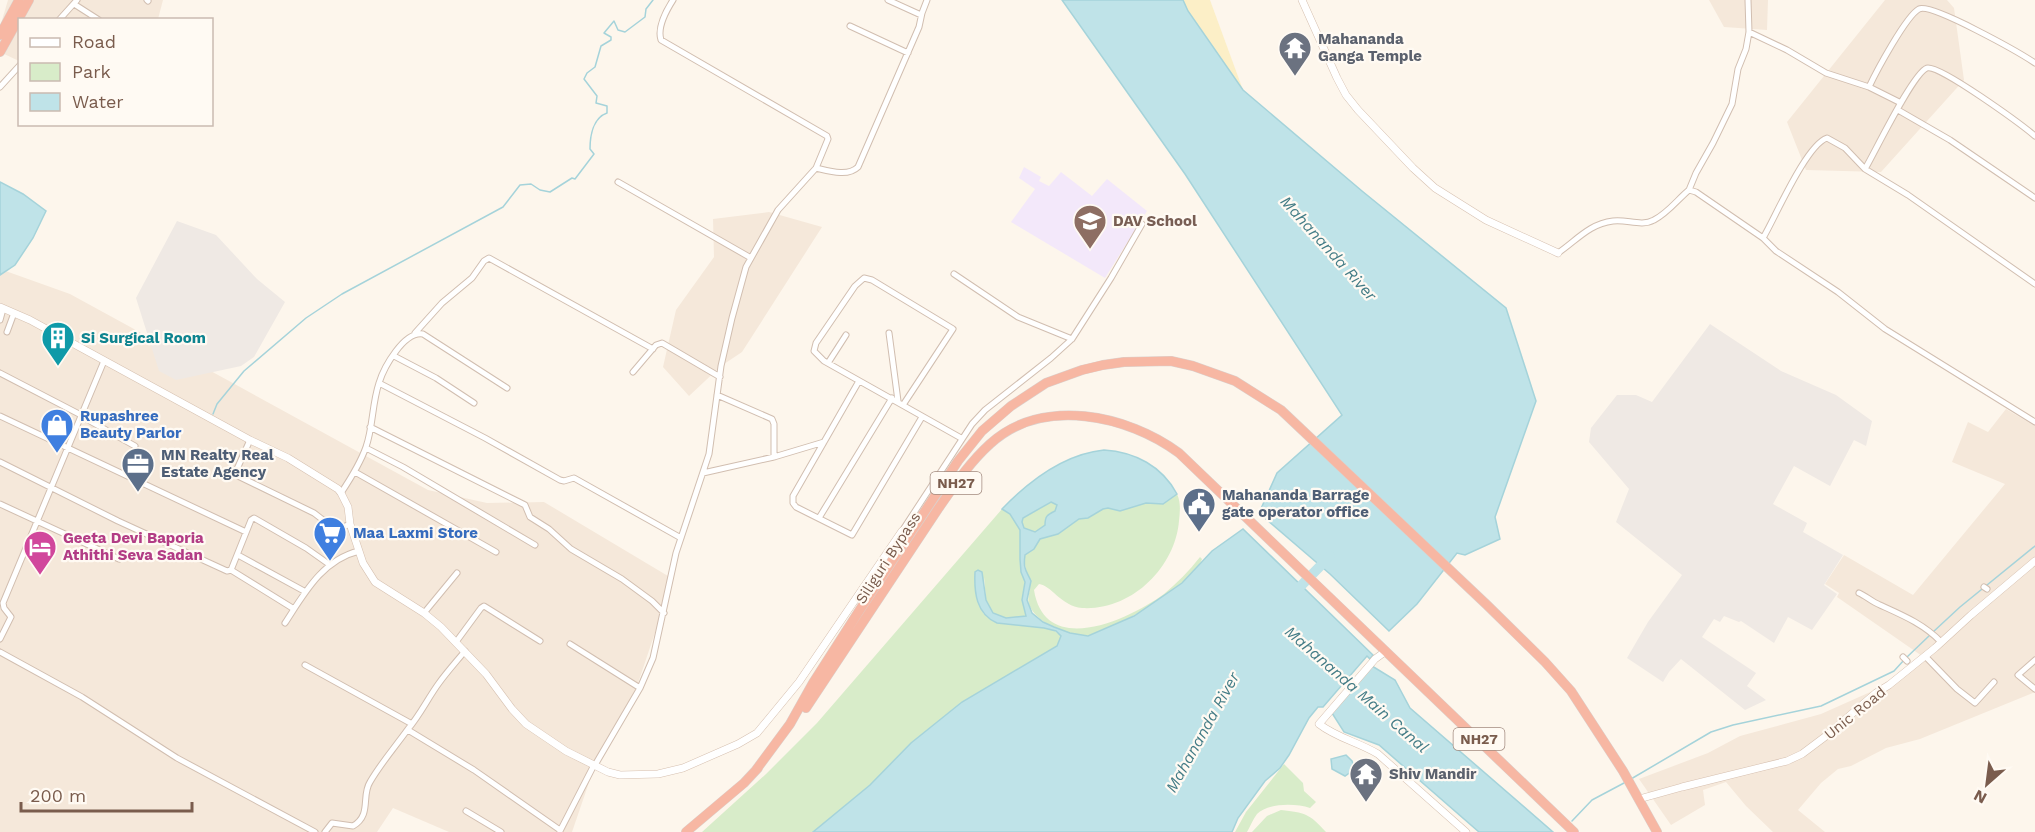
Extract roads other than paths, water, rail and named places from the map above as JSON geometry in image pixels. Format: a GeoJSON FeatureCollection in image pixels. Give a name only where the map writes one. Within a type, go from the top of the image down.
{"type":"FeatureCollection","features":[{"type":"Feature","properties":{"kind":"highway"},"geometry":{"type":"LineString","coordinates":[[0,35],[19,0]]}},
{"type":"Feature","properties":{"kind":"highway"},"geometry":{"type":"LineString","coordinates":[[19,18],[29,0]]}},
{"type":"Feature","properties":{"kind":"highway"},"geometry":{"type":"LineString","coordinates":[[0,52],[18,20]]}},
{"type":"Feature","properties":{"kind":"highway","name":"NH27"},"geometry":{"type":"LineString","coordinates":[[756,770],[790,724],[813,683],[958,461],[982,431],[1011,406],[1046,383],[1103,365],[1171,361],[1235,381],[1281,410],[1545,662],[1571,691],[1638,796]]}},
{"type":"Feature","properties":{"kind":"highway","name":"Siliguri Bypass"},"geometry":{"type":"LineString","coordinates":[[686,832],[744,783],[782,742],[960,477],[991,443],[1015,428],[1039,419],[1070,416],[1120,423],[1163,441],[1249,518],[1384,648]]}},
{"type":"Feature","properties":{"kind":"highway","name":"NH27"},"geometry":{"type":"LineString","coordinates":[[1384,648],[1574,832]]}},
{"type":"Feature","properties":{"kind":"highway"},"geometry":{"type":"LineString","coordinates":[[1638,796],[1657,832]]}},
{"type":"Feature","properties":{"kind":"main road"},"geometry":{"type":"LineString","coordinates":[[1302,0],[1346,94],[1358,110],[1413,168],[1435,188],[1486,220],[1558,253]]}},
{"type":"Feature","properties":{"kind":"main road"},"geometry":{"type":"LineString","coordinates":[[2,308],[70,341],[304,468],[341,493],[348,507],[350,524],[359,551],[375,582],[424,613],[465,648],[517,716],[526,724],[566,751],[608,772],[620,775],[658,774],[673,771],[738,744],[758,733],[799,682],[902,531],[918,522]]}},
{"type":"Feature","properties":{"kind":"main road","name":"Unic Road"},"geometry":{"type":"LineString","coordinates":[[1638,796],[1796,758],[1925,656],[2035,561]]}},
{"type":"Feature","properties":{"kind":"main road"},"geometry":{"type":"LineString","coordinates":[[1384,648],[1318,724],[1335,736],[1378,754],[1466,832]]}},
{"type":"Feature","properties":{"kind":"street"},"geometry":{"type":"LineString","coordinates":[[305,665],[410,727],[559,831],[640,688],[653,658],[670,577],[709,454],[720,377],[744,273],[778,210],[816,168],[828,142],[827,136],[661,40],[660,27],[673,0]]}},
{"type":"Feature","properties":{"kind":"street"},"geometry":{"type":"LineString","coordinates":[[888,0],[921,15]]}},
{"type":"Feature","properties":{"kind":"street"},"geometry":{"type":"LineString","coordinates":[[816,168],[846,173],[856,170],[919,27],[927,0]]}},
{"type":"Feature","properties":{"kind":"street"},"geometry":{"type":"LineString","coordinates":[[1558,253],[1582,233],[1599,224],[1619,220],[1643,223],[1656,219],[1689,190],[1732,104],[1738,69],[1746,49],[1749,32],[1748,0]]}},
{"type":"Feature","properties":{"kind":"street"},"geometry":{"type":"LineString","coordinates":[[62,18],[75,2],[96,18]]}},
{"type":"Feature","properties":{"kind":"street"},"geometry":{"type":"LineString","coordinates":[[1869,87],[1886,55],[1908,22],[1917,10],[1924,8],[1962,23],[2035,63]]}},
{"type":"Feature","properties":{"kind":"street"},"geometry":{"type":"LineString","coordinates":[[850,26],[908,53]]}},
{"type":"Feature","properties":{"kind":"street"},"geometry":{"type":"LineString","coordinates":[[1749,32],[1826,73],[1869,87],[1901,103]]}},
{"type":"Feature","properties":{"kind":"street"},"geometry":{"type":"LineString","coordinates":[[0,87],[18,67]]}},
{"type":"Feature","properties":{"kind":"street"},"geometry":{"type":"LineString","coordinates":[[1865,169],[1901,103],[1922,72],[1928,68],[1933,68],[1990,104],[2035,136]]}},
{"type":"Feature","properties":{"kind":"street"},"geometry":{"type":"LineString","coordinates":[[1898,110],[1959,146],[2035,198]]}},
{"type":"Feature","properties":{"kind":"street"},"geometry":{"type":"LineString","coordinates":[[1763,238],[1793,181],[1821,140],[1827,138],[1837,143],[1865,169],[1908,195],[2035,284]]}},
{"type":"Feature","properties":{"kind":"street"},"geometry":{"type":"LineString","coordinates":[[618,182],[751,258]]}},
{"type":"Feature","properties":{"kind":"street"},"geometry":{"type":"LineString","coordinates":[[1689,190],[1703,196],[1763,238],[1776,251],[1838,292],[1884,329],[2035,422]]}},
{"type":"Feature","properties":{"kind":"street"},"geometry":{"type":"LineString","coordinates":[[902,531],[961,438],[985,410],[1072,339],[1142,224]]}},
{"type":"Feature","properties":{"kind":"street"},"geometry":{"type":"LineString","coordinates":[[341,493],[355,472],[366,448],[379,383],[401,344],[415,333],[442,303],[472,278],[484,261],[489,258],[652,349]]}},
{"type":"Feature","properties":{"kind":"street"},"geometry":{"type":"LineString","coordinates":[[954,274],[1018,317],[1072,339]]}},
{"type":"Feature","properties":{"kind":"street"},"geometry":{"type":"LineString","coordinates":[[819,518],[898,402],[953,329],[868,278],[861,279],[814,347],[816,355],[859,381],[898,402],[922,417],[961,438]]}},
{"type":"Feature","properties":{"kind":"street"},"geometry":{"type":"LineString","coordinates":[[0,320],[2,308]]}},
{"type":"Feature","properties":{"kind":"street"},"geometry":{"type":"LineString","coordinates":[[7,332],[14,313]]}},
{"type":"Feature","properties":{"kind":"street"},"geometry":{"type":"LineString","coordinates":[[415,333],[423,333],[507,388]]}},
{"type":"Feature","properties":{"kind":"street"},"geometry":{"type":"LineString","coordinates":[[889,333],[898,402]]}},
{"type":"Feature","properties":{"kind":"street"},"geometry":{"type":"LineString","coordinates":[[828,363],[846,335]]}},
{"type":"Feature","properties":{"kind":"street"},"geometry":{"type":"LineString","coordinates":[[633,372],[652,349],[662,343],[720,377]]}},
{"type":"Feature","properties":{"kind":"street"},"geometry":{"type":"LineString","coordinates":[[394,356],[436,378],[474,403]]}},
{"type":"Feature","properties":{"kind":"street"},"geometry":{"type":"LineString","coordinates":[[0,639],[11,617],[4,609],[3,603],[104,361]]}},
{"type":"Feature","properties":{"kind":"street"},"geometry":{"type":"LineString","coordinates":[[0,373],[135,446]]}},
{"type":"Feature","properties":{"kind":"street"},"geometry":{"type":"LineString","coordinates":[[859,381],[792,500],[796,507],[852,535],[922,417]]}},
{"type":"Feature","properties":{"kind":"street"},"geometry":{"type":"LineString","coordinates":[[379,383],[495,443],[564,482],[574,478],[593,487],[681,537]]}},
{"type":"Feature","properties":{"kind":"street"},"geometry":{"type":"LineString","coordinates":[[717,396],[772,419],[774,457]]}},
{"type":"Feature","properties":{"kind":"street"},"geometry":{"type":"LineString","coordinates":[[0,416],[246,532]]}},
{"type":"Feature","properties":{"kind":"street"},"geometry":{"type":"LineString","coordinates":[[370,427],[525,505],[530,517],[549,529],[572,549],[600,564],[629,584],[664,613]]}},
{"type":"Feature","properties":{"kind":"street"},"geometry":{"type":"LineString","coordinates":[[250,440],[237,469],[238,476],[304,507],[336,530],[350,524]]}},
{"type":"Feature","properties":{"kind":"street"},"geometry":{"type":"LineString","coordinates":[[703,473],[774,457],[824,442]]}},
{"type":"Feature","properties":{"kind":"street"},"geometry":{"type":"LineString","coordinates":[[366,448],[403,467],[535,545]]}},
{"type":"Feature","properties":{"kind":"street"},"geometry":{"type":"LineString","coordinates":[[0,462],[118,521],[227,571],[231,570],[294,609]]}},
{"type":"Feature","properties":{"kind":"street"},"geometry":{"type":"LineString","coordinates":[[355,472],[496,552]]}},
{"type":"Feature","properties":{"kind":"street"},"geometry":{"type":"LineString","coordinates":[[0,504],[118,560]]}},
{"type":"Feature","properties":{"kind":"street"},"geometry":{"type":"LineString","coordinates":[[231,570],[251,520],[256,518],[306,548],[330,566]]}},
{"type":"Feature","properties":{"kind":"street"},"geometry":{"type":"LineString","coordinates":[[285,623],[304,591],[330,566],[359,551]]}},
{"type":"Feature","properties":{"kind":"street"},"geometry":{"type":"LineString","coordinates":[[238,555],[304,591]]}},
{"type":"Feature","properties":{"kind":"street"},"geometry":{"type":"LineString","coordinates":[[424,613],[457,573]]}},
{"type":"Feature","properties":{"kind":"street"},"geometry":{"type":"LineString","coordinates":[[1859,593],[1877,604],[1905,615],[1932,633],[1941,642]]}},
{"type":"Feature","properties":{"kind":"street"},"geometry":{"type":"LineString","coordinates":[[456,642],[484,606],[540,641]]}},
{"type":"Feature","properties":{"kind":"street"},"geometry":{"type":"LineString","coordinates":[[570,644],[640,688]]}},
{"type":"Feature","properties":{"kind":"street"},"geometry":{"type":"LineString","coordinates":[[325,832],[332,823],[353,826],[358,823],[367,805],[368,786],[465,648]]}},
{"type":"Feature","properties":{"kind":"street"},"geometry":{"type":"LineString","coordinates":[[0,652],[82,697],[177,758],[315,832]]}},
{"type":"Feature","properties":{"kind":"street"},"geometry":{"type":"LineString","coordinates":[[1925,656],[1957,689],[1975,703],[1994,682]]}},
{"type":"Feature","properties":{"kind":"street"},"geometry":{"type":"LineString","coordinates":[[2035,660],[2018,675],[2035,689]]}},
{"type":"Feature","properties":{"kind":"street"},"geometry":{"type":"LineString","coordinates":[[466,811],[501,832]]}},
{"type":"Feature","properties":{"kind":"water"},"geometry":{"type":"Polygon","coordinates":[[[1062,0],[1183,0],[1188,11],[1243,90],[1362,191],[1506,308],[1536,401],[1495,517],[1500,539],[1465,555],[1457,553],[1417,604],[1389,631],[1330,574],[1259,513],[1277,473],[1342,415],[1185,174],[1062,0]]]}},
{"type":"Feature","properties":{"kind":"water"},"geometry":{"type":"Polygon","coordinates":[[[0,182],[23,194],[46,211],[33,238],[15,265],[0,275],[0,182]]]}},
{"type":"Feature","properties":{"kind":"water"},"geometry":{"type":"Polygon","coordinates":[[[1104,450],[1137,457],[1164,476],[1177,494],[1163,504],[1146,503],[1120,511],[1103,509],[1088,518],[1079,519],[1058,534],[1040,539],[1034,549],[1025,555],[1024,563],[1031,581],[1027,600],[1032,613],[1043,622],[1070,633],[1088,636],[1134,616],[1182,583],[1212,551],[1243,529],[1373,655],[1370,659],[1367,656],[1323,707],[1318,707],[1309,718],[1289,755],[1280,768],[1265,781],[1238,818],[1232,832],[813,832],[870,785],[911,743],[962,702],[1057,646],[1061,636],[1056,631],[997,623],[990,619],[978,602],[975,572],[978,570],[982,572],[986,600],[993,613],[1006,618],[1026,616],[1022,600],[1025,582],[1021,572],[1020,530],[1010,514],[1002,509],[1048,470],[1075,457],[1104,450]],[[1051,502],[1023,518],[1024,528],[1035,532],[1045,525],[1046,518],[1055,511],[1057,505],[1051,502]]]}},
{"type":"Feature","properties":{"kind":"water","name":"Mahananda Main Canal"},"geometry":{"type":"Polygon","coordinates":[[[1372,666],[1395,680],[1410,708],[1553,832],[1479,832],[1379,745],[1344,732],[1332,713],[1372,666]]]}},
{"type":"Feature","properties":{"kind":"water"},"geometry":{"type":"Polygon","coordinates":[[[1346,755],[1352,761],[1355,769],[1345,776],[1332,769],[1331,759],[1346,755]]]}},
{"type":"Feature","properties":{"kind":"waterway"},"geometry":{"type":"LineString","coordinates":[[213,414],[217,404],[244,371],[306,318],[342,294],[503,207],[520,185],[531,184],[540,190],[550,192],[572,178],[575,179],[594,154],[590,149],[595,123],[607,113],[607,106],[596,103],[597,96],[584,79],[587,73],[595,67],[601,46],[611,40],[611,37],[604,33],[614,21],[618,30],[625,32],[645,17],[646,9],[653,0]]}},
{"type":"Feature","properties":{"kind":"waterway"},"geometry":{"type":"LineString","coordinates":[[1933,632],[2035,546]]}},
{"type":"Feature","properties":{"kind":"waterway","name":"Mahananda River"},"geometry":{"type":"LineString","coordinates":[[1293,594],[1330,556]]}},
{"type":"Feature","properties":{"kind":"waterway"},"geometry":{"type":"LineString","coordinates":[[1907,657],[1930,635]]}},
{"type":"Feature","properties":{"kind":"waterway"},"geometry":{"type":"LineString","coordinates":[[1631,779],[1711,732],[1821,706],[1894,671],[1904,660]]}},
{"type":"Feature","properties":{"kind":"waterway"},"geometry":{"type":"LineString","coordinates":[[1572,821],[1592,800],[1624,783]]}},
{"type":"Feature","properties":{"kind":"place","name":"Mahananda Ganga Temple"},"geometry":{"type":"Point","coordinates":[1295,77]}},
{"type":"Feature","properties":{"kind":"place","name":"DAV School"},"geometry":{"type":"Point","coordinates":[1090,250]}},
{"type":"Feature","properties":{"kind":"place","name":"Si Surgical Room"},"geometry":{"type":"Point","coordinates":[58,367]}},
{"type":"Feature","properties":{"kind":"place","name":"Rupashree Beauty Parlor"},"geometry":{"type":"Point","coordinates":[57,454]}},
{"type":"Feature","properties":{"kind":"place","name":"MN Realty Real Estate Agency"},"geometry":{"type":"Point","coordinates":[138,493]}},
{"type":"Feature","properties":{"kind":"place","name":"Mahananda Barrage gate operator office"},"geometry":{"type":"Point","coordinates":[1199,533]}},
{"type":"Feature","properties":{"kind":"place","name":"Maa Laxmi Store"},"geometry":{"type":"Point","coordinates":[330,562]}},
{"type":"Feature","properties":{"kind":"place","name":"Geeta Devi Baporia Athithi Seva Sadan"},"geometry":{"type":"Point","coordinates":[40,576]}},
{"type":"Feature","properties":{"kind":"place","name":"Shiv Mandir"},"geometry":{"type":"Point","coordinates":[1366,803]}}]}
